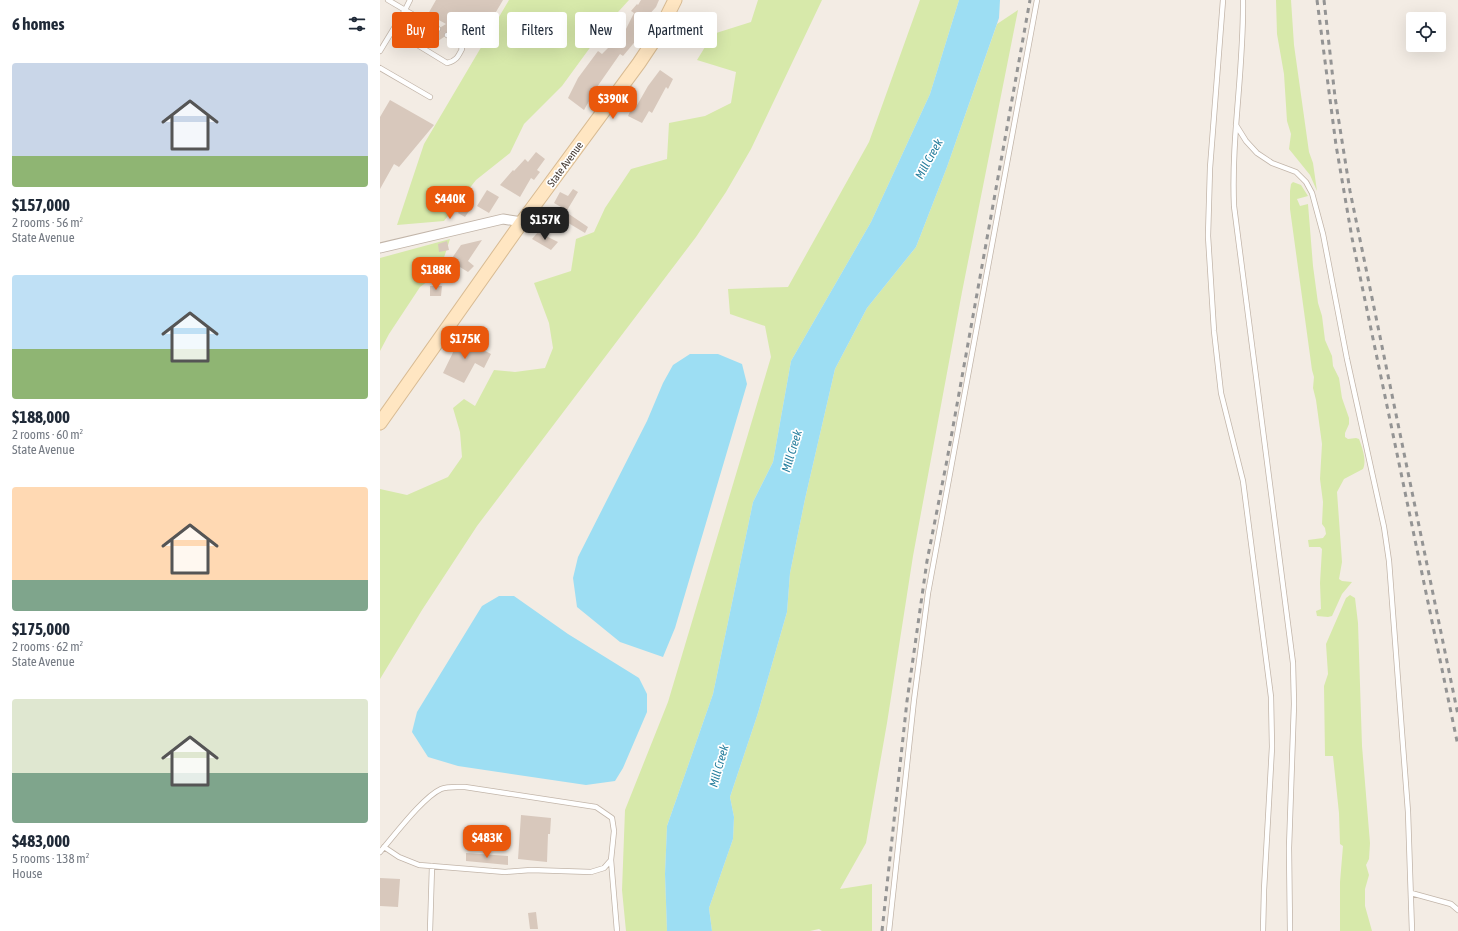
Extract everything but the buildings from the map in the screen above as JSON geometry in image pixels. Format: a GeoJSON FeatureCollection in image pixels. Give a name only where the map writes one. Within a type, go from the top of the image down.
{"type":"FeatureCollection","features":[{"type":"Feature","properties":{"kind":"main road","name":"State Avenue"},"geometry":{"type":"LineString","coordinates":[[380,423],[522,222],[639,63],[657,36],[675,0]]}},
{"type":"Feature","properties":{"kind":"street"},"geometry":{"type":"LineString","coordinates":[[380,248],[503,219],[522,222]]}},
{"type":"Feature","properties":{"kind":"lane"},"geometry":{"type":"LineString","coordinates":[[388,0],[408,12]]}},
{"type":"Feature","properties":{"kind":"lane"},"geometry":{"type":"LineString","coordinates":[[405,10],[410,0]]}},
{"type":"Feature","properties":{"kind":"lane"},"geometry":{"type":"LineString","coordinates":[[889,931],[914,700],[928,593],[1037,0]]}},
{"type":"Feature","properties":{"kind":"lane"},"geometry":{"type":"LineString","coordinates":[[1223,0],[1209,183],[1208,243],[1220,385],[1224,410],[1243,481],[1271,697],[1272,767],[1264,890],[1264,931]]}},
{"type":"Feature","properties":{"kind":"lane"},"geometry":{"type":"LineString","coordinates":[[1243,0],[1234,174],[1236,223],[1294,677],[1290,848],[1290,931]]}},
{"type":"Feature","properties":{"kind":"lane"},"geometry":{"type":"LineString","coordinates":[[380,51],[392,30]]}},
{"type":"Feature","properties":{"kind":"lane"},"geometry":{"type":"LineString","coordinates":[[422,48],[447,63],[454,61],[459,56],[462,48]]}},
{"type":"Feature","properties":{"kind":"lane"},"geometry":{"type":"LineString","coordinates":[[380,68],[430,97]]}},
{"type":"Feature","properties":{"kind":"lane"},"geometry":{"type":"LineString","coordinates":[[1236,125],[1246,141],[1257,153],[1272,163],[1293,170],[1306,182],[1314,200],[1323,234],[1349,366],[1388,546],[1393,593],[1408,812],[1412,931]]}},
{"type":"Feature","properties":{"kind":"lane"},"geometry":{"type":"LineString","coordinates":[[380,852],[428,797],[442,789],[465,787],[596,807],[612,818],[614,831],[610,860],[617,931]]}},
{"type":"Feature","properties":{"kind":"lane"},"geometry":{"type":"LineString","coordinates":[[384,847],[398,857],[419,865],[505,872],[531,870],[591,872],[604,868],[610,860]]}},
{"type":"Feature","properties":{"kind":"lane"},"geometry":{"type":"LineString","coordinates":[[430,931],[432,866]]}},
{"type":"Feature","properties":{"kind":"lane"},"geometry":{"type":"LineString","coordinates":[[1411,893],[1451,904],[1458,910]]}},
{"type":"Feature","properties":{"kind":"green space"},"geometry":{"type":"Polygon","coordinates":[[[509,0],[629,0],[618,12],[575,12],[575,48],[590,48],[562,86],[524,124],[510,153],[476,180],[444,221],[397,225],[424,144],[481,48],[499,48],[499,17],[509,0]]]}},
{"type":"Feature","properties":{"kind":"green space"},"geometry":{"type":"Polygon","coordinates":[[[758,0],[822,0],[751,149],[726,192],[696,237],[477,526],[422,610],[380,679],[380,489],[407,495],[448,477],[462,457],[460,432],[453,408],[464,399],[475,406],[494,370],[515,372],[545,368],[553,348],[549,323],[534,283],[571,271],[576,239],[594,232],[605,208],[631,169],[667,159],[669,123],[705,116],[731,103],[736,72],[697,60],[704,48],[717,48],[717,33],[751,22],[758,0]]]}},
{"type":"Feature","properties":{"kind":"green space"},"geometry":{"type":"Polygon","coordinates":[[[920,0],[959,0],[930,94],[871,222],[791,361],[773,462],[753,502],[713,694],[667,826],[665,874],[667,931],[626,931],[622,890],[625,810],[668,702],[771,357],[765,326],[730,314],[728,289],[788,287],[869,142],[920,0]]]}},
{"type":"Feature","properties":{"kind":"green space"},"geometry":{"type":"Polygon","coordinates":[[[1276,0],[1291,0],[1294,45],[1309,152],[1313,163],[1317,191],[1310,175],[1289,149],[1291,134],[1287,121],[1284,74],[1277,34],[1276,0]]]}},
{"type":"Feature","properties":{"kind":"green space"},"geometry":{"type":"Polygon","coordinates":[[[1018,10],[962,292],[913,556],[887,723],[866,843],[840,889],[872,884],[872,931],[822,931],[819,929],[810,931],[712,931],[709,908],[733,839],[734,817],[730,797],[758,713],[787,612],[790,573],[805,499],[835,369],[867,308],[916,247],[947,167],[997,24],[1018,10]]]}},
{"type":"Feature","properties":{"kind":"green space"},"geometry":{"type":"Polygon","coordinates":[[[1293,182],[1301,185],[1308,196],[1297,199],[1300,206],[1308,204],[1313,266],[1325,340],[1332,356],[1333,366],[1339,378],[1342,398],[1349,418],[1349,424],[1345,437],[1348,439],[1359,439],[1364,458],[1363,469],[1344,479],[1337,492],[1342,562],[1339,579],[1342,581],[1352,582],[1342,594],[1332,616],[1328,617],[1317,616],[1316,611],[1321,609],[1320,583],[1322,549],[1320,547],[1309,547],[1308,540],[1323,538],[1326,534],[1325,528],[1322,524],[1323,502],[1320,479],[1322,444],[1313,388],[1314,377],[1290,209],[1290,191],[1291,184],[1293,182]]]}},
{"type":"Feature","properties":{"kind":"green space"},"geometry":{"type":"Polygon","coordinates":[[[450,239],[439,273],[420,287],[389,334],[380,351],[380,258],[450,239]]]}},
{"type":"Feature","properties":{"kind":"green space"},"geometry":{"type":"Polygon","coordinates":[[[1350,595],[1355,598],[1358,623],[1362,746],[1370,843],[1369,859],[1366,865],[1369,875],[1365,889],[1365,906],[1372,931],[1340,931],[1340,882],[1343,846],[1340,844],[1339,813],[1333,756],[1325,756],[1324,686],[1328,674],[1326,644],[1346,598],[1350,595]]]}},
{"type":"Feature","properties":{"kind":"water","name":"Mill Creek"},"geometry":{"type":"Polygon","coordinates":[[[959,0],[1000,0],[999,18],[947,167],[916,247],[867,308],[835,369],[805,499],[790,573],[787,612],[758,713],[730,797],[734,817],[733,839],[709,908],[712,931],[667,931],[665,874],[667,826],[713,694],[753,502],[773,462],[791,361],[871,222],[930,94],[959,0]]]}},
{"type":"Feature","properties":{"kind":"water"},"geometry":{"type":"Polygon","coordinates":[[[690,354],[718,354],[742,364],[747,384],[675,628],[663,657],[620,642],[577,607],[573,578],[578,557],[647,421],[663,383],[673,365],[690,354]]]}},
{"type":"Feature","properties":{"kind":"water"},"geometry":{"type":"Polygon","coordinates":[[[499,596],[514,596],[568,634],[639,678],[647,694],[647,712],[623,768],[615,781],[586,785],[458,766],[428,757],[412,732],[417,712],[482,606],[499,596]]]}},
{"type":"Feature","properties":{"kind":"railway"},"geometry":{"type":"LineString","coordinates":[[882,931],[907,701],[927,561],[947,460],[1030,0]]}},
{"type":"Feature","properties":{"kind":"railway"},"geometry":{"type":"LineString","coordinates":[[1317,0],[1336,145],[1352,238],[1458,746]]}},
{"type":"Feature","properties":{"kind":"railway"},"geometry":{"type":"LineString","coordinates":[[1324,0],[1335,97],[1350,191],[1458,715]]}}]}
